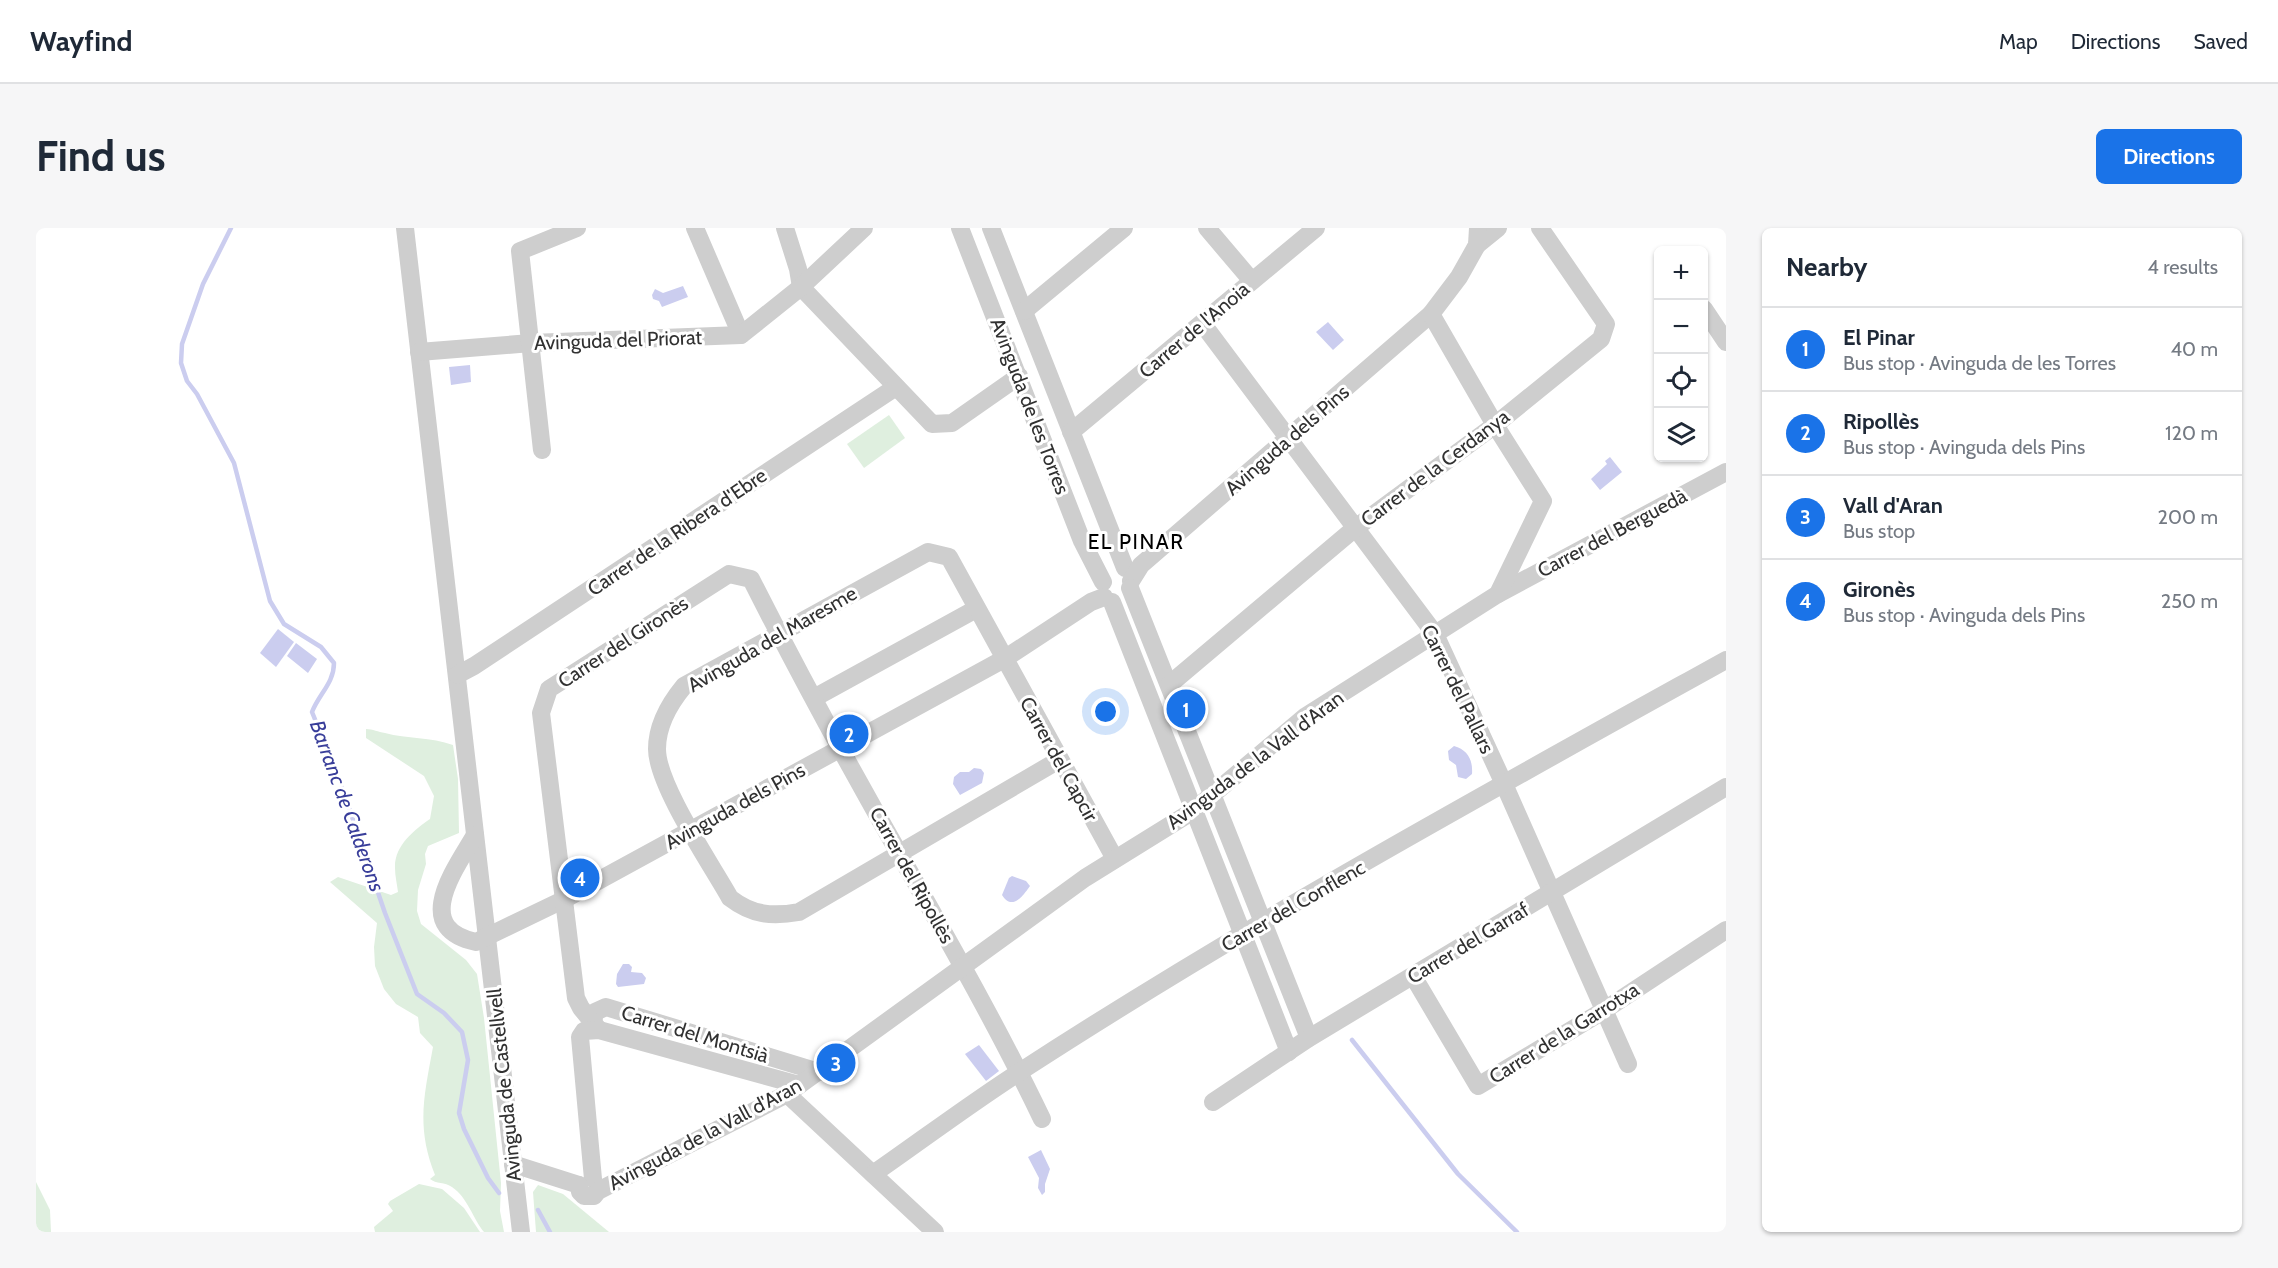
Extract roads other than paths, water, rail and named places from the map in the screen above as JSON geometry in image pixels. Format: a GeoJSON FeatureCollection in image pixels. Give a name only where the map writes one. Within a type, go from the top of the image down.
{"type":"FeatureCollection","features":[{"type":"Feature","properties":{"kind":"street","name":"Avinguda de Castellvell"},"geometry":{"type":"LineString","coordinates":[[405,228],[521,1232]]}},
{"type":"Feature","properties":{"kind":"street"},"geometry":{"type":"LineString","coordinates":[[542,450],[520,251],[577,228]]}},
{"type":"Feature","properties":{"kind":"street"},"geometry":{"type":"LineString","coordinates":[[695,228],[741,335],[801,287],[864,228]]}},
{"type":"Feature","properties":{"kind":"street"},"geometry":{"type":"LineString","coordinates":[[785,228],[798,269],[801,287],[932,424],[952,423],[1019,376]]}},
{"type":"Feature","properties":{"kind":"street","name":"Avinguda de les Torres"},"geometry":{"type":"LineString","coordinates":[[960,228],[1082,541],[1106,593],[1289,1052]]}},
{"type":"Feature","properties":{"kind":"street","name":"Avinguda de les Torres"},"geometry":{"type":"LineString","coordinates":[[991,228],[1071,432],[1130,574],[1170,684],[1309,1038]]}},
{"type":"Feature","properties":{"kind":"street"},"geometry":{"type":"LineString","coordinates":[[1024,311],[1124,228]]}},
{"type":"Feature","properties":{"kind":"street"},"geometry":{"type":"LineString","coordinates":[[1207,228],[1252,281]]}},
{"type":"Feature","properties":{"kind":"street","name":"Carrer de l'Anoia"},"geometry":{"type":"LineString","coordinates":[[1071,432],[1316,228]]}},
{"type":"Feature","properties":{"kind":"street"},"geometry":{"type":"LineString","coordinates":[[1498,228],[1477,237],[1459,277],[1431,314],[1495,425],[1543,501],[1498,594]]}},
{"type":"Feature","properties":{"kind":"street","name":"Carrer de la Cerdanya"},"geometry":{"type":"LineString","coordinates":[[1170,684],[1354,529],[1495,425],[1601,339],[1606,324],[1540,228]]}},
{"type":"Feature","properties":{"kind":"street","name":"Avinguda dels Pins"},"geometry":{"type":"LineString","coordinates":[[1130,574],[1431,314]]}},
{"type":"Feature","properties":{"kind":"street"},"geometry":{"type":"LineString","coordinates":[[1708,315],[1726,342]]}},
{"type":"Feature","properties":{"kind":"street","name":"Carrer del Pallars"},"geometry":{"type":"LineString","coordinates":[[1202,323],[1354,529],[1435,634],[1628,1064]]}},
{"type":"Feature","properties":{"kind":"street","name":"Avinguda del Priorat"},"geometry":{"type":"LineString","coordinates":[[419,352],[531,343],[741,335]]}},
{"type":"Feature","properties":{"kind":"street","name":"Carrer de la Ribera d'Ebre"},"geometry":{"type":"LineString","coordinates":[[457,675],[896,387]]}},
{"type":"Feature","properties":{"kind":"street","name":"Carrer del Berguedà"},"geometry":{"type":"LineString","coordinates":[[1498,594],[1726,472]]}},
{"type":"Feature","properties":{"kind":"street","name":"Avinguda del Maresme"},"geometry":{"type":"LineString","coordinates":[[1004,659],[949,557],[928,552],[684,686],[665,715],[658,737],[657,750],[664,781],[730,898],[743,908],[760,914],[779,916],[799,912],[1059,760]]}},
{"type":"Feature","properties":{"kind":"street"},"geometry":{"type":"LineString","coordinates":[[1119,566],[1130,574],[1123,599],[1106,593],[1109,571],[1114,567],[1119,566]]}},
{"type":"Feature","properties":{"kind":"street","name":"Carrer del Gironès"},"geometry":{"type":"LineString","coordinates":[[596,1027],[576,998],[541,713],[549,689],[729,574],[751,579],[778,633]]}},
{"type":"Feature","properties":{"kind":"street","name":"Avinguda dels Pins"},"geometry":{"type":"LineString","coordinates":[[488,938],[563,900],[1004,659],[1106,593]]}},
{"type":"Feature","properties":{"kind":"street","name":"Avinguda de la Vall d'Aran"},"geometry":{"type":"LineString","coordinates":[[590,1185],[793,1090],[1085,878],[1193,811],[1306,716],[1498,594]]}},
{"type":"Feature","properties":{"kind":"street"},"geometry":{"type":"LineString","coordinates":[[814,698],[976,609]]}},
{"type":"Feature","properties":{"kind":"street","name":"Carrer del Ripollès"},"geometry":{"type":"LineString","coordinates":[[778,633],[963,966],[1020,1072],[1042,1119]]}},
{"type":"Feature","properties":{"kind":"street","name":"Carrer del Capcir"},"geometry":{"type":"LineString","coordinates":[[1004,659],[1115,859]]}},
{"type":"Feature","properties":{"kind":"street","name":"Carrer del Conflenc"},"geometry":{"type":"LineString","coordinates":[[873,1174],[1020,1072],[1242,934],[1726,660]]}},
{"type":"Feature","properties":{"kind":"street","name":"Carrer del Garraf"},"geometry":{"type":"LineString","coordinates":[[1213,1102],[1309,1038],[1726,787]]}},
{"type":"Feature","properties":{"kind":"street"},"geometry":{"type":"LineString","coordinates":[[475,835],[450,877],[442,893],[440,904],[443,917],[455,934],[476,942],[488,938]]}},
{"type":"Feature","properties":{"kind":"street","name":"Carrer de la Garrotxa"},"geometry":{"type":"LineString","coordinates":[[1413,976],[1478,1086],[1603,1011],[1726,930]]}},
{"type":"Feature","properties":{"kind":"street","name":"Carrer del Montsià"},"geometry":{"type":"LineString","coordinates":[[819,1072],[606,1008],[595,1012],[596,1027],[793,1090],[873,1174],[935,1232]]}},
{"type":"Feature","properties":{"kind":"street"},"geometry":{"type":"LineString","coordinates":[[513,1164],[590,1185],[580,1036],[584,1031],[596,1027]]}},
{"type":"Feature","properties":{"kind":"water"},"geometry":{"type":"Polygon","coordinates":[[[683,286],[688,297],[662,307],[659,301],[653,299],[655,289],[663,293],[683,286]]]}},
{"type":"Feature","properties":{"kind":"water"},"geometry":{"type":"Polygon","coordinates":[[[1328,322],[1344,340],[1333,350],[1316,332],[1328,322]]]}},
{"type":"Feature","properties":{"kind":"water"},"geometry":{"type":"Polygon","coordinates":[[[470,365],[471,382],[451,385],[449,367],[470,365]]]}},
{"type":"Feature","properties":{"kind":"water"},"geometry":{"type":"Polygon","coordinates":[[[1610,457],[1622,472],[1600,490],[1591,479],[1607,464],[1605,461],[1610,457]]]}},
{"type":"Feature","properties":{"kind":"water"},"geometry":{"type":"Polygon","coordinates":[[[278,629],[294,642],[276,667],[260,653],[278,629]]]}},
{"type":"Feature","properties":{"kind":"water"},"geometry":{"type":"Polygon","coordinates":[[[296,643],[317,659],[308,673],[287,656],[296,643]]]}},
{"type":"Feature","properties":{"kind":"water"},"geometry":{"type":"Polygon","coordinates":[[[1454,746],[1466,753],[1472,764],[1472,774],[1466,779],[1458,777],[1456,765],[1449,760],[1448,751],[1454,746]]]}},
{"type":"Feature","properties":{"kind":"water"},"geometry":{"type":"Polygon","coordinates":[[[974,768],[981,769],[984,773],[982,783],[960,795],[953,784],[954,777],[960,772],[969,772],[974,768]]]}},
{"type":"Feature","properties":{"kind":"water"},"geometry":{"type":"Polygon","coordinates":[[[1012,876],[1026,881],[1030,886],[1017,900],[1010,902],[1002,895],[1012,876]]]}},
{"type":"Feature","properties":{"kind":"water"},"geometry":{"type":"Polygon","coordinates":[[[623,964],[629,964],[632,967],[631,972],[642,973],[646,978],[644,984],[618,987],[617,974],[623,964]]]}},
{"type":"Feature","properties":{"kind":"water"},"geometry":{"type":"Polygon","coordinates":[[[979,1045],[999,1071],[986,1081],[965,1054],[979,1045]]]}},
{"type":"Feature","properties":{"kind":"water"},"geometry":{"type":"Polygon","coordinates":[[[1041,1150],[1050,1169],[1045,1192],[1042,1195],[1038,1188],[1039,1178],[1028,1157],[1041,1150]]]}},
{"type":"Feature","properties":{"kind":"waterway","name":"Barranc de Calderons"},"geometry":{"type":"LineString","coordinates":[[231,228],[203,284],[182,344],[181,363],[187,381],[197,394],[234,463],[270,601],[284,624],[321,647],[334,663],[332,677],[312,712],[338,776],[385,913],[417,994],[444,1013],[462,1032],[468,1060],[459,1113],[464,1129],[488,1178],[499,1193]]}},
{"type":"Feature","properties":{"kind":"waterway"},"geometry":{"type":"LineString","coordinates":[[1352,1040],[1458,1174],[1517,1232]]}},
{"type":"Feature","properties":{"kind":"waterway","name":"Barranc de Calderons"},"geometry":{"type":"LineString","coordinates":[[538,1210],[550,1232]]}},
{"type":"Feature","properties":{"kind":"place","name":"El Pinar"},"geometry":{"type":"Point","coordinates":[1186,709]}},
{"type":"Feature","properties":{"kind":"place","name":"Ripollès"},"geometry":{"type":"Point","coordinates":[849,734]}},
{"type":"Feature","properties":{"kind":"place","name":"Gironès"},"geometry":{"type":"Point","coordinates":[580,878]}},
{"type":"Feature","properties":{"kind":"place","name":"Vall d'Aran"},"geometry":{"type":"Point","coordinates":[836,1063]}},
{"type":"Feature","properties":{"kind":"district","name":"EL PINAR"},"geometry":{"type":"Point","coordinates":[1136,542]}}]}
